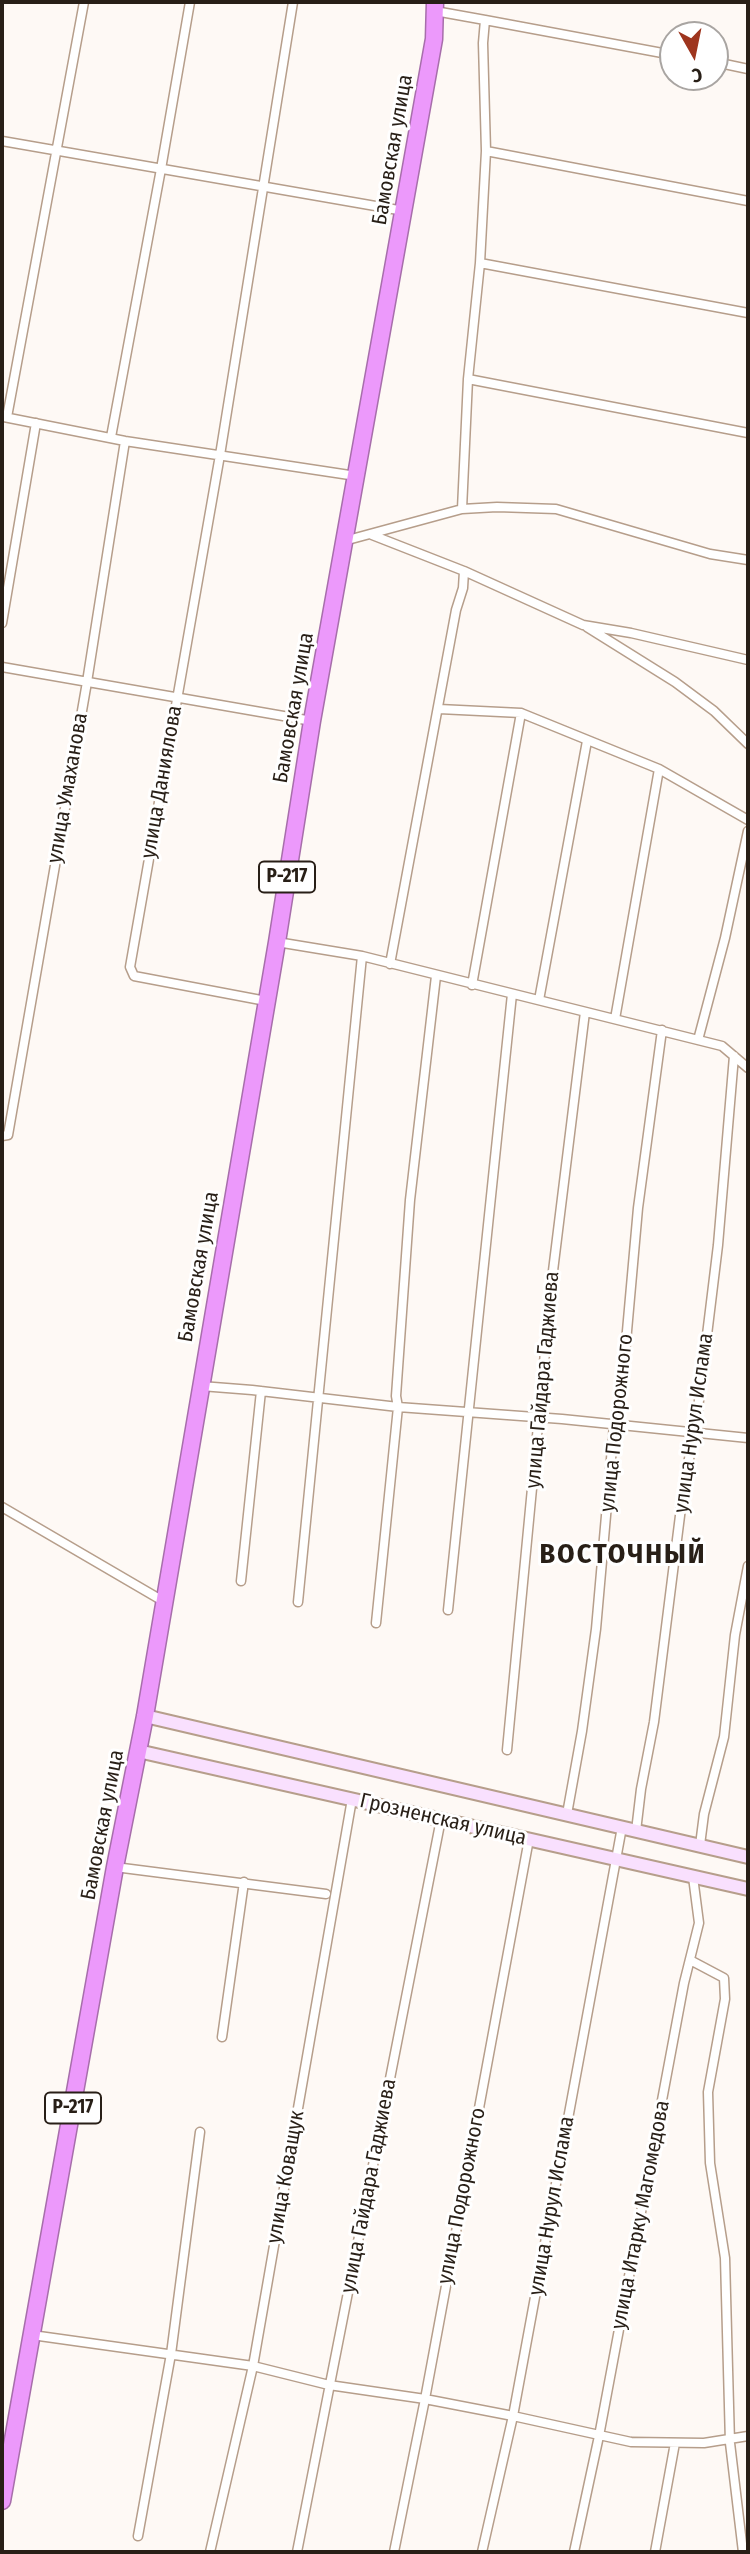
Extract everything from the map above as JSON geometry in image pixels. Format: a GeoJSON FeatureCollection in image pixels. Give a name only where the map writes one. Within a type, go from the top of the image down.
{"type":"FeatureCollection","features":[{"type":"Feature","properties":{"kind":"highway","name":"Бамовская улица"},"geometry":{"type":"LineString","coordinates":[[2,2501],[145,1716],[312,721],[440,7]]}},
{"type":"Feature","properties":{"kind":"street"},"geometry":{"type":"LineString","coordinates":[[84,2],[4,417],[125,441],[356,476]]}},
{"type":"Feature","properties":{"kind":"street"},"geometry":{"type":"LineString","coordinates":[[111,438],[162,169],[190,2]]}},
{"type":"Feature","properties":{"kind":"street","name":"улица Даниялова"},"geometry":{"type":"LineString","coordinates":[[266,1001],[134,976],[130,967],[220,455],[293,2]]}},
{"type":"Feature","properties":{"kind":"street"},"geometry":{"type":"LineString","coordinates":[[440,7],[485,20],[659,52]]}},
{"type":"Feature","properties":{"kind":"street"},"geometry":{"type":"LineString","coordinates":[[462,509],[468,379],[480,263],[486,151],[483,43],[485,20]]}},
{"type":"Feature","properties":{"kind":"street"},"geometry":{"type":"LineString","coordinates":[[729,65],[748,69]]}},
{"type":"Feature","properties":{"kind":"street"},"geometry":{"type":"LineString","coordinates":[[2,141],[404,211]]}},
{"type":"Feature","properties":{"kind":"street"},"geometry":{"type":"LineString","coordinates":[[486,151],[748,201]]}},
{"type":"Feature","properties":{"kind":"street"},"geometry":{"type":"LineString","coordinates":[[480,263],[748,313]]}},
{"type":"Feature","properties":{"kind":"street"},"geometry":{"type":"LineString","coordinates":[[468,379],[748,433]]}},
{"type":"Feature","properties":{"kind":"street"},"geometry":{"type":"LineString","coordinates":[[2,623],[36,423]]}},
{"type":"Feature","properties":{"kind":"street","name":"улица Умаханова"},"geometry":{"type":"LineString","coordinates":[[5,1135],[87,682],[125,441]]}},
{"type":"Feature","properties":{"kind":"street"},"geometry":{"type":"LineString","coordinates":[[344,541],[462,509],[556,509],[710,554],[748,560]]}},
{"type":"Feature","properties":{"kind":"street"},"geometry":{"type":"LineString","coordinates":[[372,535],[464,571],[583,625],[675,681],[714,711],[748,744]]}},
{"type":"Feature","properties":{"kind":"street"},"geometry":{"type":"LineString","coordinates":[[390,964],[456,610],[463,588],[464,571]]}},
{"type":"Feature","properties":{"kind":"street"},"geometry":{"type":"LineString","coordinates":[[583,625],[631,633],[748,660]]}},
{"type":"Feature","properties":{"kind":"street"},"geometry":{"type":"LineString","coordinates":[[2,667],[312,721]]}},
{"type":"Feature","properties":{"kind":"street"},"geometry":{"type":"LineString","coordinates":[[439,709],[521,713],[659,769],[748,820]]}},
{"type":"Feature","properties":{"kind":"street"},"geometry":{"type":"LineString","coordinates":[[472,985],[521,713]]}},
{"type":"Feature","properties":{"kind":"street"},"geometry":{"type":"LineString","coordinates":[[538,1000],[587,741]]}},
{"type":"Feature","properties":{"kind":"street"},"geometry":{"type":"LineString","coordinates":[[615,1019],[659,769]]}},
{"type":"Feature","properties":{"kind":"street"},"geometry":{"type":"LineString","coordinates":[[698,1040],[725,938],[748,831]]}},
{"type":"Feature","properties":{"kind":"street"},"geometry":{"type":"LineString","coordinates":[[277,942],[362,956],[722,1046],[748,1068]]}},
{"type":"Feature","properties":{"kind":"street"},"geometry":{"type":"LineString","coordinates":[[298,1602],[362,956]]}},
{"type":"Feature","properties":{"kind":"street"},"geometry":{"type":"LineString","coordinates":[[376,1623],[398,1407],[396,1396],[410,1200],[436,976]]}},
{"type":"Feature","properties":{"kind":"street"},"geometry":{"type":"LineString","coordinates":[[448,1610],[512,994]]}},
{"type":"Feature","properties":{"kind":"street","name":"улица Гайдара Гаджиева"},"geometry":{"type":"LineString","coordinates":[[507,1750],[552,1279],[585,1012]]}},
{"type":"Feature","properties":{"kind":"street","name":"улица Подорожного"},"geometry":{"type":"LineString","coordinates":[[567,1814],[596,1629],[614,1425],[622,1387],[638,1208],[662,1030]]}},
{"type":"Feature","properties":{"kind":"street","name":"улица Нурул Ислама"},"geometry":{"type":"LineString","coordinates":[[636,1831],[657,1695],[685,1476],[695,1433],[718,1245],[734,1056]]}},
{"type":"Feature","properties":{"kind":"street"},"geometry":{"type":"LineString","coordinates":[[200,1386],[398,1407],[748,1438]]}},
{"type":"Feature","properties":{"kind":"street"},"geometry":{"type":"LineString","coordinates":[[241,1581],[261,1391]]}},
{"type":"Feature","properties":{"kind":"street"},"geometry":{"type":"LineString","coordinates":[[2,1507],[163,1601]]}},
{"type":"Feature","properties":{"kind":"street"},"geometry":{"type":"LineString","coordinates":[[700,1845],[704,1814],[724,1737],[735,1635],[748,1566]]}},
{"type":"Feature","properties":{"kind":"street","name":"Грозненская улица"},"geometry":{"type":"LineString","coordinates":[[145,1716],[748,1857]]}},
{"type":"Feature","properties":{"kind":"street","name":"Грозненская улица"},"geometry":{"type":"LineString","coordinates":[[138,1751],[748,1889]]}},
{"type":"Feature","properties":{"kind":"street","name":"улица Коващук"},"geometry":{"type":"LineString","coordinates":[[210,2552],[253,2366],[352,1799]]}},
{"type":"Feature","properties":{"kind":"street","name":"улица Гайдара Гаджиева"},"geometry":{"type":"LineString","coordinates":[[297,2552],[441,1819]]}},
{"type":"Feature","properties":{"kind":"street","name":"улица Нурул Ислама"},"geometry":{"type":"LineString","coordinates":[[482,2552],[513,2416],[622,1827]]}},
{"type":"Feature","properties":{"kind":"street","name":"улица Подорожного"},"geometry":{"type":"LineString","coordinates":[[394,2552],[529,1839]]}},
{"type":"Feature","properties":{"kind":"street"},"geometry":{"type":"LineString","coordinates":[[116,1867],[326,1894]]}},
{"type":"Feature","properties":{"kind":"street","name":"улица Итарку Магомедова"},"geometry":{"type":"LineString","coordinates":[[574,2552],[699,1923],[692,1877]]}},
{"type":"Feature","properties":{"kind":"street"},"geometry":{"type":"LineString","coordinates":[[222,2037],[244,1882]]}},
{"type":"Feature","properties":{"kind":"street"},"geometry":{"type":"LineString","coordinates":[[690,1960],[724,1979],[725,1999],[708,2092],[710,2163],[725,2258],[730,2439],[743,2552]]}},
{"type":"Feature","properties":{"kind":"street"},"geometry":{"type":"LineString","coordinates":[[138,2536],[171,2354],[200,2132]]}},
{"type":"Feature","properties":{"kind":"street"},"geometry":{"type":"LineString","coordinates":[[33,2335],[253,2366],[329,2385],[425,2399],[631,2442],[704,2443],[748,2436]]}},
{"type":"Feature","properties":{"kind":"street"},"geometry":{"type":"LineString","coordinates":[[655,2552],[675,2443]]}},
{"type":"Feature","properties":{"kind":"district","name":"ВОСТОЧНЫЙ"},"geometry":{"type":"Point","coordinates":[623,1555]}}]}
